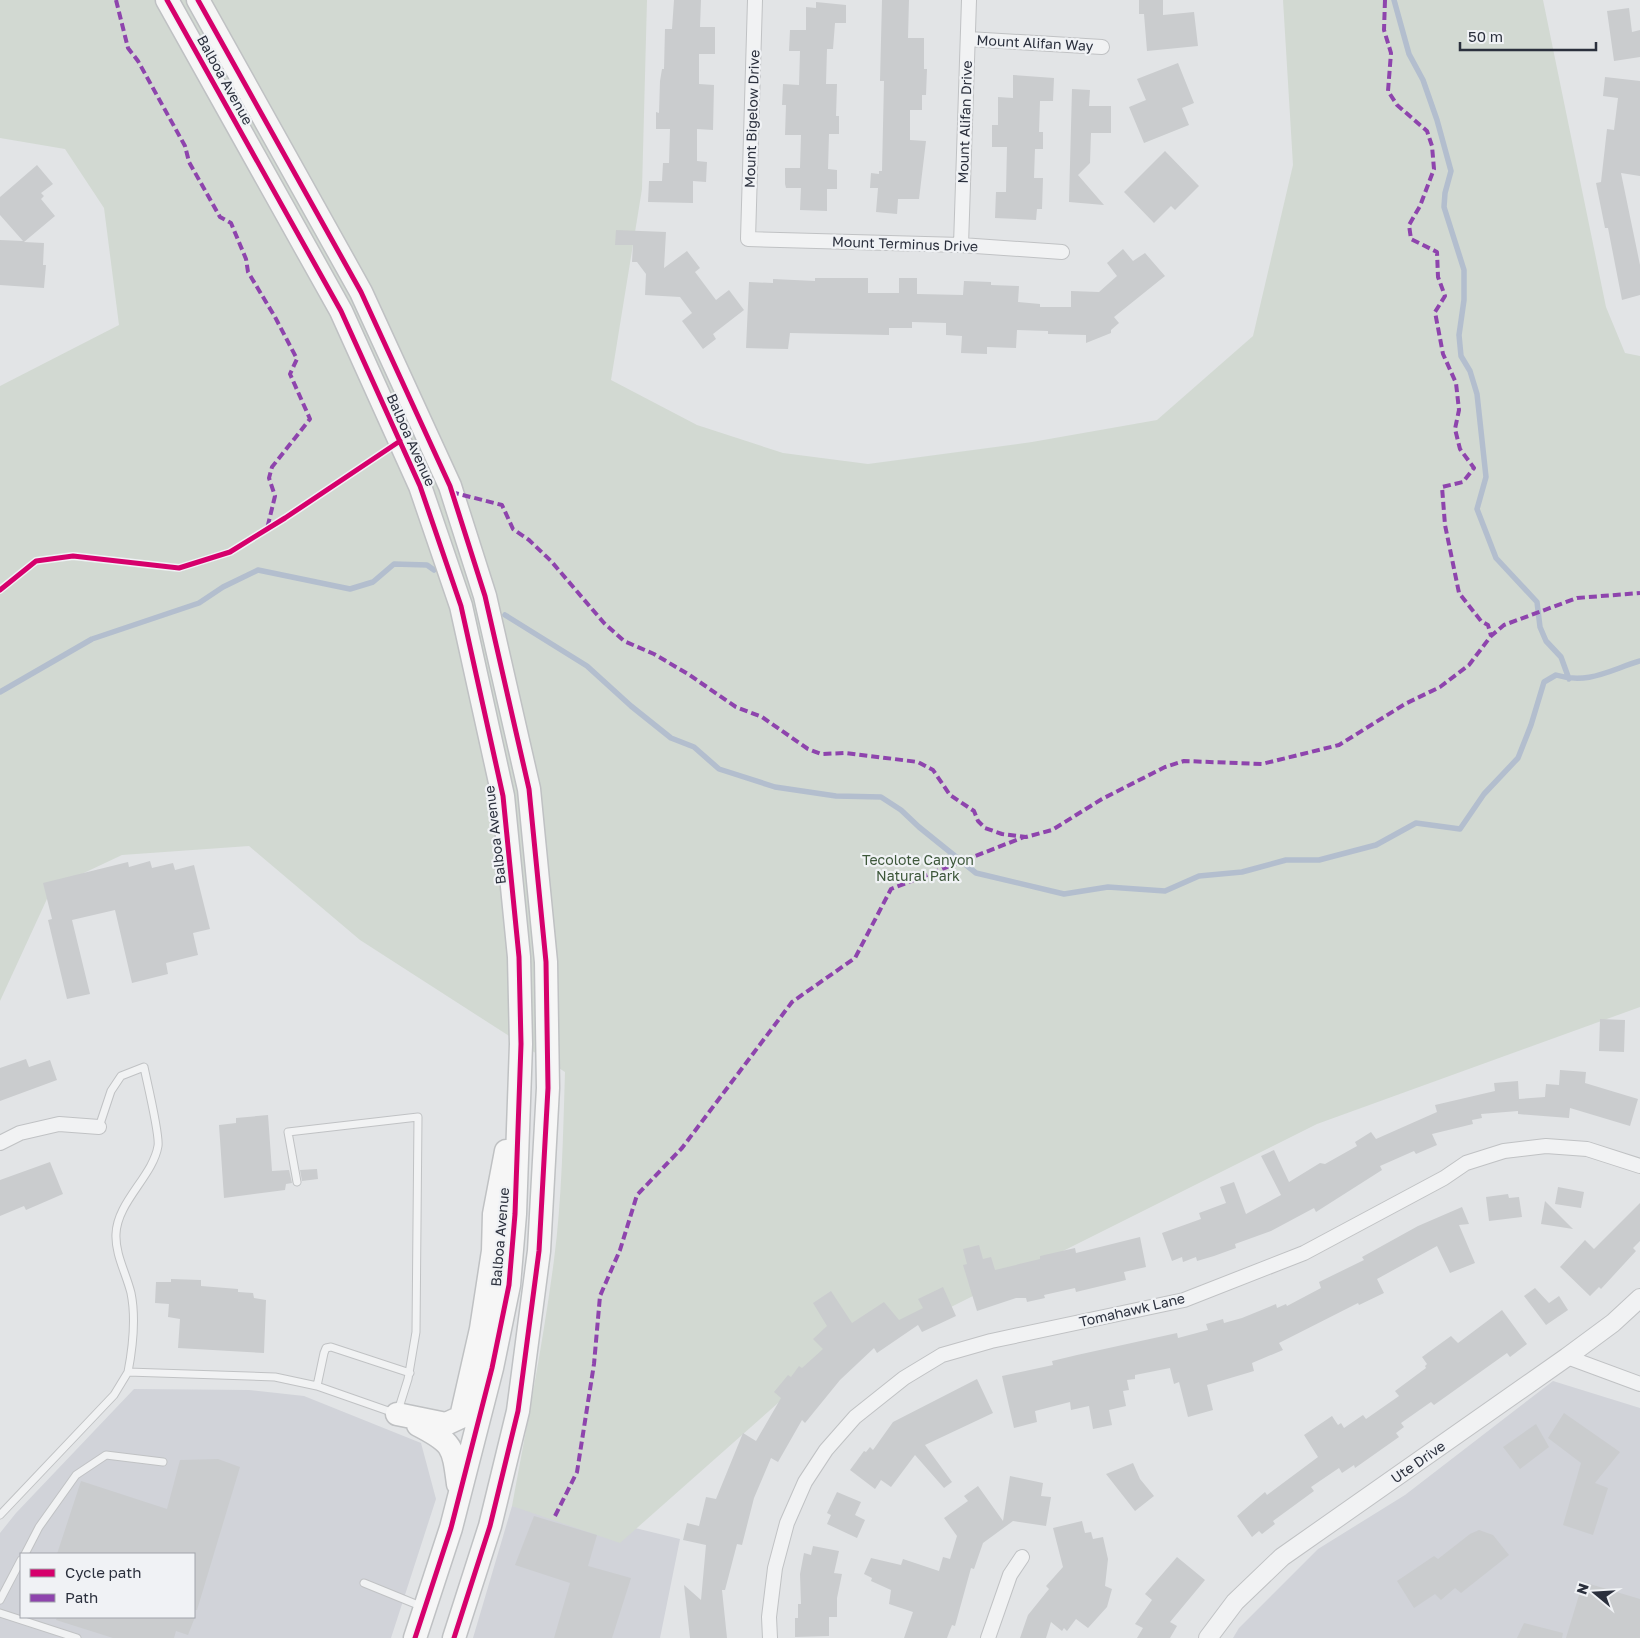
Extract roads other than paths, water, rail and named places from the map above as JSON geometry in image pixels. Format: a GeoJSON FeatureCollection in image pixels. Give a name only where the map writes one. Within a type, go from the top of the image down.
{"type":"FeatureCollection","features":[{"type":"Feature","properties":{"kind":"main road","name":"Balboa Avenue"},"geometry":{"type":"LineString","coordinates":[[167,0],[341,311],[420,486],[461,606],[504,796],[519,957],[521,1071],[515,1214],[509,1285],[492,1368],[451,1528],[415,1638]]}},
{"type":"Feature","properties":{"kind":"main road","name":"Balboa Avenue"},"geometry":{"type":"LineString","coordinates":[[198,0],[361,292],[450,486],[485,596],[529,789],[546,971],[548,1088],[539,1251],[518,1411],[490,1526],[454,1638]]}},
{"type":"Feature","properties":{"kind":"main road"},"geometry":{"type":"LineString","coordinates":[[397,1414],[446,1424],[461,1416],[481,1329],[493,1251],[494,1214],[521,1071]]}},
{"type":"Feature","properties":{"kind":"main road"},"geometry":{"type":"LineString","coordinates":[[397,1414],[443,1438],[454,1456],[459,1492]]}},
{"type":"Feature","properties":{"kind":"street","name":"Mount Bigelow Drive"},"geometry":{"type":"LineString","coordinates":[[748,239],[755,0]]}},
{"type":"Feature","properties":{"kind":"street","name":"Mount Alifan Drive"},"geometry":{"type":"LineString","coordinates":[[961,245],[969,0]]}},
{"type":"Feature","properties":{"kind":"street","name":"Mount Alifan Way"},"geometry":{"type":"LineString","coordinates":[[968,39],[1102,47]]}},
{"type":"Feature","properties":{"kind":"street","name":"Mount Terminus Drive"},"geometry":{"type":"LineString","coordinates":[[748,239],[961,245],[1062,252]]}},
{"type":"Feature","properties":{"kind":"street"},"geometry":{"type":"LineString","coordinates":[[0,1143],[20,1133],[59,1124],[99,1127]]}},
{"type":"Feature","properties":{"kind":"street","name":"Tomahawk Lane"},"geometry":{"type":"LineString","coordinates":[[770,1638],[769,1617],[775,1568],[787,1523],[805,1482],[826,1450],[854,1417],[904,1378],[942,1355],[991,1341],[1184,1300],[1304,1253],[1444,1178],[1466,1163],[1504,1151],[1546,1146],[1587,1149],[1640,1166]]}},
{"type":"Feature","properties":{"kind":"street","name":"Ute Drive"},"geometry":{"type":"LineString","coordinates":[[1208,1638],[1235,1602],[1282,1558],[1567,1357],[1613,1323],[1640,1298]]}},
{"type":"Feature","properties":{"kind":"street"},"geometry":{"type":"LineString","coordinates":[[1567,1357],[1640,1384]]}},
{"type":"Feature","properties":{"kind":"street"},"geometry":{"type":"LineString","coordinates":[[988,1638],[1010,1575],[1022,1557]]}},
{"type":"Feature","properties":{"kind":"lane"},"geometry":{"type":"LineString","coordinates":[[0,1515],[114,1396],[128,1372],[134,1343],[131,1294],[116,1245],[116,1232],[133,1192],[151,1164],[159,1144],[144,1067],[122,1076],[111,1091],[99,1127]]}},
{"type":"Feature","properties":{"kind":"lane"},"geometry":{"type":"LineString","coordinates":[[128,1372],[275,1378],[317,1386],[397,1414],[410,1373],[416,1332],[418,1117],[288,1132],[297,1182]]}},
{"type":"Feature","properties":{"kind":"lane"},"geometry":{"type":"LineString","coordinates":[[317,1386],[324,1353],[326,1348],[331,1347],[410,1373]]}},
{"type":"Feature","properties":{"kind":"lane"},"geometry":{"type":"LineString","coordinates":[[26,1553],[39,1527],[76,1475],[106,1455],[163,1462]]}},
{"type":"Feature","properties":{"kind":"lane"},"geometry":{"type":"LineString","coordinates":[[0,1600],[20,1562]]}},
{"type":"Feature","properties":{"kind":"lane"},"geometry":{"type":"LineString","coordinates":[[364,1583],[425,1608]]}},
{"type":"Feature","properties":{"kind":"lane"},"geometry":{"type":"LineString","coordinates":[[0,1613],[77,1638]]}},
{"type":"Feature","properties":{"kind":"waterway"},"geometry":{"type":"LineString","coordinates":[[1394,0],[1409,54],[1423,80],[1437,120],[1451,171],[1445,193],[1444,207],[1464,270],[1464,300],[1459,335],[1461,356],[1470,371],[1477,394],[1486,477],[1477,509],[1496,558],[1537,602],[1540,627],[1546,641],[1561,657],[1569,679]]}},
{"type":"Feature","properties":{"kind":"waterway"},"geometry":{"type":"LineString","coordinates":[[0,692],[92,639],[199,603],[223,587],[258,570],[350,589],[373,582],[394,564],[427,565],[434,570]]}},
{"type":"Feature","properties":{"kind":"waterway"},"geometry":{"type":"LineString","coordinates":[[505,615],[587,666],[631,706],[671,738],[694,747],[719,769],[775,787],[836,796],[881,797],[901,810],[976,873],[1064,894],[1108,887],[1165,891],[1199,876],[1242,872],[1286,860],[1319,860],[1376,845],[1416,823],[1460,829],[1484,794],[1518,758],[1531,725],[1544,682],[1556,675],[1568,678],[1599,675],[1640,661]]}},
{"type":"Feature","properties":{"kind":"park label","name":"Tecolote Canyon Natural Park"},"geometry":{"type":"Point","coordinates":[918,868]}}]}
